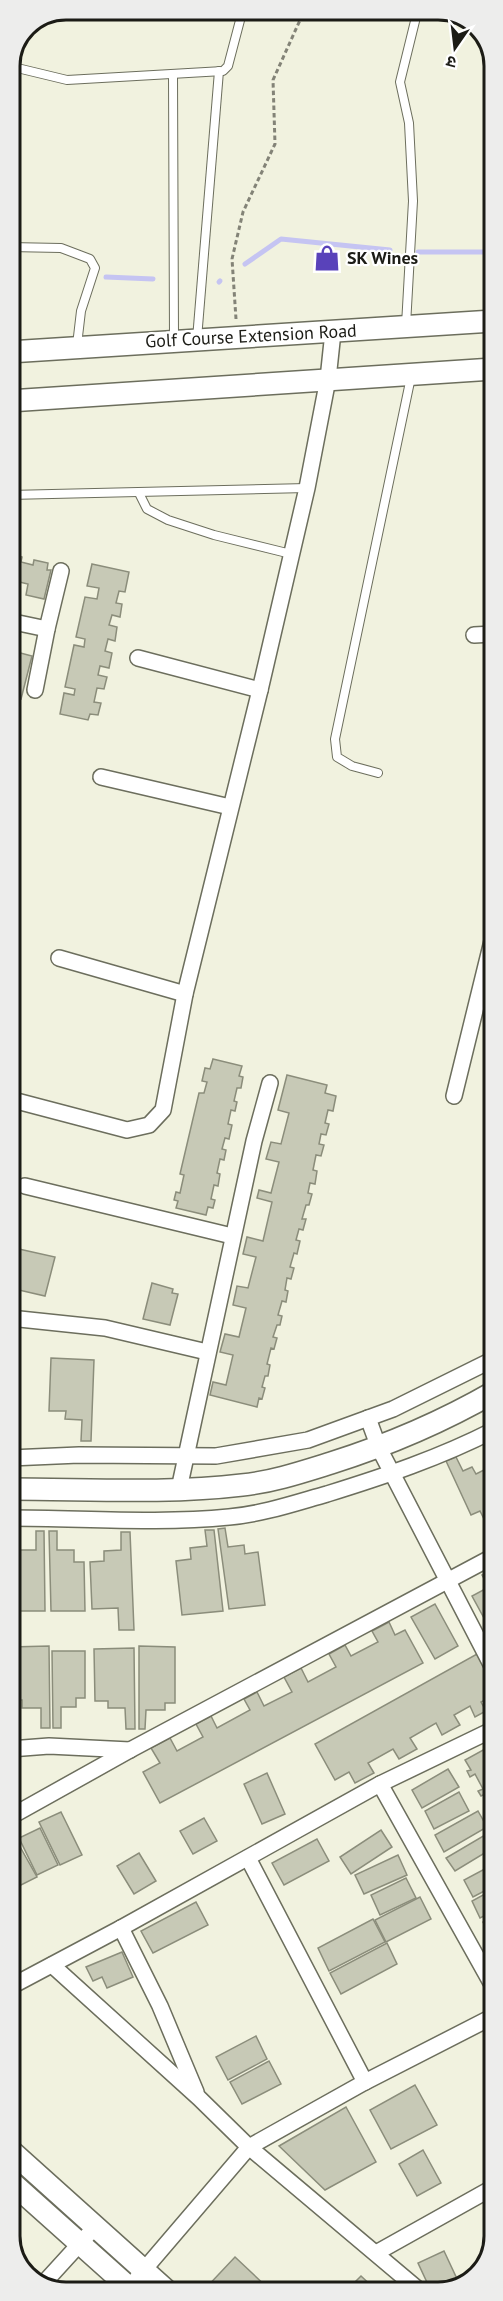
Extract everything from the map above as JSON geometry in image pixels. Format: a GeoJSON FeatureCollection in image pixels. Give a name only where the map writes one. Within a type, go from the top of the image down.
{"type":"FeatureCollection","features":[{"type":"Feature","properties":{"kind":"main road","name":"Golf Course Extension Road"},"geometry":{"type":"LineString","coordinates":[[20,351],[484,322]]}},
{"type":"Feature","properties":{"kind":"main road"},"geometry":{"type":"LineString","coordinates":[[20,400],[484,370]]}},
{"type":"Feature","properties":{"kind":"main road"},"geometry":{"type":"LineString","coordinates":[[20,1489],[179,1489],[255,1483],[299,1473],[379,1448],[455,1414],[484,1398]]}},
{"type":"Feature","properties":{"kind":"main road"},"geometry":{"type":"LineString","coordinates":[[20,2159],[156,2281]]}},
{"type":"Feature","properties":{"kind":"main road"},"geometry":{"type":"LineString","coordinates":[[20,2190],[121,2281]]}},
{"type":"Feature","properties":{"kind":"street"},"geometry":{"type":"LineString","coordinates":[[20,1101],[127,1130],[149,1125],[163,1110],[185,994],[307,488],[328,379],[333,332]]}},
{"type":"Feature","properties":{"kind":"street"},"geometry":{"type":"LineString","coordinates":[[35,690],[61,571]]}},
{"type":"Feature","properties":{"kind":"street"},"geometry":{"type":"LineString","coordinates":[[20,623],[47,629]]}},
{"type":"Feature","properties":{"kind":"street"},"geometry":{"type":"LineString","coordinates":[[474,635],[484,634]]}},
{"type":"Feature","properties":{"kind":"street"},"geometry":{"type":"LineString","coordinates":[[138,658],[260,690]]}},
{"type":"Feature","properties":{"kind":"street"},"geometry":{"type":"LineString","coordinates":[[101,777],[230,807]]}},
{"type":"Feature","properties":{"kind":"street"},"geometry":{"type":"LineString","coordinates":[[59,958],[185,994]]}},
{"type":"Feature","properties":{"kind":"street"},"geometry":{"type":"LineString","coordinates":[[454,1096],[484,974]]}},
{"type":"Feature","properties":{"kind":"street"},"geometry":{"type":"LineString","coordinates":[[179,1489],[232,1236],[270,1083]]}},
{"type":"Feature","properties":{"kind":"street"},"geometry":{"type":"LineString","coordinates":[[25,1186],[232,1236]]}},
{"type":"Feature","properties":{"kind":"street"},"geometry":{"type":"LineString","coordinates":[[20,1319],[105,1329],[207,1352]]}},
{"type":"Feature","properties":{"kind":"street"},"geometry":{"type":"LineString","coordinates":[[20,1458],[186,1454],[216,1456],[308,1440],[393,1409],[484,1364]]}},
{"type":"Feature","properties":{"kind":"street"},"geometry":{"type":"LineString","coordinates":[[368,1418],[379,1448],[484,1650]]}},
{"type":"Feature","properties":{"kind":"street"},"geometry":{"type":"LineString","coordinates":[[20,1518],[177,1520],[232,1517],[279,1508],[393,1473],[456,1449],[484,1435]]}},
{"type":"Feature","properties":{"kind":"street"},"geometry":{"type":"LineString","coordinates":[[20,1811],[130,1750],[484,1561]]}},
{"type":"Feature","properties":{"kind":"street"},"geometry":{"type":"LineString","coordinates":[[20,1982],[380,1784],[484,1734]]}},
{"type":"Feature","properties":{"kind":"street"},"geometry":{"type":"LineString","coordinates":[[20,1748],[49,1746],[130,1750]]}},
{"type":"Feature","properties":{"kind":"street"},"geometry":{"type":"LineString","coordinates":[[380,1784],[484,1970]]}},
{"type":"Feature","properties":{"kind":"street"},"geometry":{"type":"LineString","coordinates":[[248,1858],[365,2082]]}},
{"type":"Feature","properties":{"kind":"street"},"geometry":{"type":"LineString","coordinates":[[121,1928],[160,2006],[199,2098]]}},
{"type":"Feature","properties":{"kind":"street"},"geometry":{"type":"LineString","coordinates":[[51,1965],[199,2098],[249,2147],[409,2282]]}},
{"type":"Feature","properties":{"kind":"street"},"geometry":{"type":"LineString","coordinates":[[137,2281],[249,2147],[365,2082],[484,2021]]}},
{"type":"Feature","properties":{"kind":"street"},"geometry":{"type":"LineString","coordinates":[[376,2253],[484,2193]]}},
{"type":"Feature","properties":{"kind":"street"},"geometry":{"type":"LineString","coordinates":[[48,2278],[95,2227]]}},
{"type":"Feature","properties":{"kind":"lane"},"geometry":{"type":"LineString","coordinates":[[20,69],[67,80],[219,71],[228,66],[240,20]]}},
{"type":"Feature","properties":{"kind":"lane"},"geometry":{"type":"LineString","coordinates":[[406,327],[413,201],[409,123],[400,82],[415,20]]}},
{"type":"Feature","properties":{"kind":"lane"},"geometry":{"type":"LineString","coordinates":[[197,341],[219,71]]}},
{"type":"Feature","properties":{"kind":"lane"},"geometry":{"type":"LineString","coordinates":[[174,75],[174,340]]}},
{"type":"Feature","properties":{"kind":"lane"},"geometry":{"type":"LineString","coordinates":[[20,247],[61,248],[90,259],[95,268],[81,311],[76,347]]}},
{"type":"Feature","properties":{"kind":"lane"},"geometry":{"type":"LineString","coordinates":[[378,773],[352,766],[337,757],[335,739],[412,375]]}},
{"type":"Feature","properties":{"kind":"lane"},"geometry":{"type":"LineString","coordinates":[[20,495],[307,488]]}},
{"type":"Feature","properties":{"kind":"lane"},"geometry":{"type":"LineString","coordinates":[[139,493],[147,509],[168,520],[214,535],[291,554]]}},
{"type":"Feature","properties":{"kind":"path"},"geometry":{"type":"LineString","coordinates":[[238,339],[232,259],[243,212],[275,144],[273,80],[300,20]]}},
{"type":"Feature","properties":{"kind":"building"},"geometry":{"type":"Polygon","coordinates":[[[20,556],[22,557],[21,562],[33,565],[34,560],[48,563],[47,570],[51,570],[44,599],[26,595],[28,584],[20,582],[20,556]]]}},
{"type":"Feature","properties":{"kind":"building"},"geometry":{"type":"Polygon","coordinates":[[[92,564],[129,572],[125,592],[119,591],[116,603],[122,604],[120,617],[112,615],[109,625],[117,627],[115,641],[108,639],[105,651],[112,653],[109,668],[100,666],[98,675],[107,677],[104,689],[97,688],[94,702],[101,703],[98,715],[90,714],[88,720],[60,714],[64,693],[74,695],[75,689],[65,687],[74,645],[84,647],[85,639],[76,637],[85,597],[97,599],[99,588],[87,586],[92,564]]]}},
{"type":"Feature","properties":{"kind":"building"},"geometry":{"type":"Polygon","coordinates":[[[20,653],[32,656],[20,699],[20,653]]]}},
{"type":"Feature","properties":{"kind":"building"},"geometry":{"type":"Polygon","coordinates":[[[213,1059],[242,1066],[239,1076],[243,1077],[241,1088],[237,1088],[234,1101],[237,1102],[235,1111],[231,1110],[228,1124],[232,1125],[229,1139],[225,1138],[222,1149],[226,1150],[224,1160],[220,1159],[217,1173],[220,1174],[218,1186],[214,1185],[211,1199],[215,1200],[213,1208],[208,1207],[206,1215],[176,1208],[178,1201],[174,1200],[176,1192],[180,1193],[184,1175],[180,1174],[199,1093],[204,1093],[207,1082],[202,1081],[205,1068],[210,1069],[213,1059]]]}},
{"type":"Feature","properties":{"kind":"building"},"geometry":{"type":"Polygon","coordinates":[[[287,1075],[327,1085],[325,1093],[336,1096],[333,1111],[328,1110],[325,1123],[329,1124],[326,1135],[321,1134],[319,1144],[324,1145],[321,1156],[316,1155],[313,1170],[317,1171],[315,1184],[310,1183],[308,1193],[312,1194],[302,1219],[306,1219],[303,1230],[299,1229],[296,1240],[300,1241],[297,1254],[294,1253],[290,1267],[294,1268],[291,1279],[287,1278],[286,1302],[282,1301],[278,1315],[282,1316],[280,1325],[277,1325],[273,1337],[277,1338],[274,1349],[271,1348],[267,1364],[270,1365],[268,1376],[265,1376],[262,1387],[265,1388],[257,1407],[210,1395],[213,1382],[226,1385],[233,1355],[220,1352],[225,1334],[239,1337],[246,1308],[233,1305],[237,1286],[248,1288],[256,1257],[243,1254],[247,1237],[263,1241],[272,1202],[257,1198],[259,1190],[271,1193],[279,1162],[266,1159],[271,1142],[281,1144],[289,1113],[278,1110],[287,1075]]]}},
{"type":"Feature","properties":{"kind":"building"},"geometry":{"type":"Polygon","coordinates":[[[20,1249],[55,1257],[45,1296],[20,1290],[20,1249]]]}},
{"type":"Feature","properties":{"kind":"building"},"geometry":{"type":"Polygon","coordinates":[[[152,1283],[173,1289],[172,1293],[178,1294],[170,1325],[143,1319],[152,1283]]]}},
{"type":"Feature","properties":{"kind":"building"},"geometry":{"type":"Polygon","coordinates":[[[51,1358],[94,1360],[91,1441],[81,1441],[82,1420],[65,1419],[66,1411],[49,1411],[51,1358]]]}},
{"type":"Feature","properties":{"kind":"building"},"geometry":{"type":"Polygon","coordinates":[[[456,1457],[463,1471],[472,1467],[476,1474],[484,1470],[484,1519],[480,1511],[471,1515],[446,1461],[456,1457]]]}},
{"type":"Feature","properties":{"kind":"building"},"geometry":{"type":"Polygon","coordinates":[[[225,1528],[228,1547],[244,1545],[245,1554],[258,1552],[265,1605],[229,1609],[218,1529],[225,1528]]]}},
{"type":"Feature","properties":{"kind":"building"},"geometry":{"type":"Polygon","coordinates":[[[205,1530],[214,1530],[223,1611],[182,1615],[176,1561],[191,1559],[190,1548],[207,1546],[205,1530]]]}},
{"type":"Feature","properties":{"kind":"building"},"geometry":{"type":"Polygon","coordinates":[[[36,1531],[44,1531],[45,1611],[20,1611],[20,1550],[36,1550],[36,1531]]]}},
{"type":"Feature","properties":{"kind":"building"},"geometry":{"type":"Polygon","coordinates":[[[49,1531],[57,1531],[57,1550],[74,1550],[74,1562],[84,1562],[85,1611],[51,1611],[49,1531]]]}},
{"type":"Feature","properties":{"kind":"building"},"geometry":{"type":"Polygon","coordinates":[[[121,1532],[130,1532],[134,1630],[119,1630],[118,1608],[92,1609],[90,1562],[104,1561],[104,1551],[121,1550],[121,1532]]]}},
{"type":"Feature","properties":{"kind":"building"},"geometry":{"type":"Polygon","coordinates":[[[484,1590],[484,1618],[472,1596],[484,1590]]]}},
{"type":"Feature","properties":{"kind":"building"},"geometry":{"type":"Polygon","coordinates":[[[435,1604],[458,1646],[435,1659],[411,1617],[435,1604]]]}},
{"type":"Feature","properties":{"kind":"building"},"geometry":{"type":"Polygon","coordinates":[[[389,1622],[395,1635],[405,1630],[423,1663],[160,1803],[143,1772],[160,1763],[151,1748],[170,1738],[177,1751],[203,1737],[196,1724],[211,1716],[217,1728],[250,1710],[244,1699],[257,1692],[264,1706],[292,1692],[284,1677],[301,1668],[308,1682],[336,1667],[329,1654],[345,1645],[351,1656],[378,1642],[372,1631],[389,1622]]]}},
{"type":"Feature","properties":{"kind":"building"},"geometry":{"type":"Polygon","coordinates":[[[49,1646],[50,1728],[41,1728],[41,1708],[22,1708],[20,1647],[49,1646]]]}},
{"type":"Feature","properties":{"kind":"building"},"geometry":{"type":"Polygon","coordinates":[[[139,1646],[175,1647],[175,1703],[165,1703],[165,1710],[146,1710],[145,1729],[139,1729],[139,1646]]]}},
{"type":"Feature","properties":{"kind":"building"},"geometry":{"type":"Polygon","coordinates":[[[134,1648],[135,1729],[126,1729],[125,1708],[108,1708],[108,1701],[95,1701],[94,1649],[134,1648]]]}},
{"type":"Feature","properties":{"kind":"building"},"geometry":{"type":"Polygon","coordinates":[[[52,1651],[85,1651],[85,1698],[76,1698],[76,1707],[61,1707],[61,1728],[53,1728],[52,1651]]]}},
{"type":"Feature","properties":{"kind":"building"},"geometry":{"type":"Polygon","coordinates":[[[477,1654],[484,1667],[484,1700],[481,1702],[484,1712],[475,1717],[470,1706],[454,1715],[460,1725],[442,1735],[436,1723],[410,1738],[417,1749],[399,1759],[393,1749],[368,1763],[374,1773],[355,1783],[349,1772],[335,1780],[315,1744],[477,1654]]]}},
{"type":"Feature","properties":{"kind":"building"},"geometry":{"type":"Polygon","coordinates":[[[484,1750],[484,1794],[481,1796],[478,1791],[483,1789],[475,1774],[470,1777],[467,1771],[471,1770],[465,1760],[484,1750]]]}},
{"type":"Feature","properties":{"kind":"building"},"geometry":{"type":"Polygon","coordinates":[[[448,1769],[459,1787],[422,1808],[412,1790],[448,1769]]]}},
{"type":"Feature","properties":{"kind":"building"},"geometry":{"type":"Polygon","coordinates":[[[267,1773],[285,1814],[262,1824],[244,1784],[267,1773]]]}},
{"type":"Feature","properties":{"kind":"building"},"geometry":{"type":"Polygon","coordinates":[[[459,1792],[469,1811],[434,1829],[425,1811],[459,1792]]]}},
{"type":"Feature","properties":{"kind":"building"},"geometry":{"type":"Polygon","coordinates":[[[478,1811],[484,1822],[484,1829],[444,1852],[435,1835],[478,1811]]]}},
{"type":"Feature","properties":{"kind":"building"},"geometry":{"type":"Polygon","coordinates":[[[61,1812],[82,1855],[60,1865],[39,1822],[61,1812]]]}},
{"type":"Feature","properties":{"kind":"building"},"geometry":{"type":"Polygon","coordinates":[[[204,1818],[217,1841],[193,1854],[180,1831],[204,1818]]]}},
{"type":"Feature","properties":{"kind":"building"},"geometry":{"type":"Polygon","coordinates":[[[40,1828],[58,1865],[37,1875],[20,1838],[40,1828]]]}},
{"type":"Feature","properties":{"kind":"building"},"geometry":{"type":"Polygon","coordinates":[[[381,1830],[392,1847],[351,1874],[340,1857],[381,1830]]]}},
{"type":"Feature","properties":{"kind":"building"},"geometry":{"type":"Polygon","coordinates":[[[484,1836],[484,1853],[455,1871],[446,1858],[484,1836]]]}},
{"type":"Feature","properties":{"kind":"building"},"geometry":{"type":"Polygon","coordinates":[[[317,1839],[329,1861],[284,1885],[272,1863],[317,1839]]]}},
{"type":"Feature","properties":{"kind":"building"},"geometry":{"type":"Polygon","coordinates":[[[20,1847],[37,1877],[20,1886],[20,1847]]]}},
{"type":"Feature","properties":{"kind":"building"},"geometry":{"type":"Polygon","coordinates":[[[139,1853],[156,1881],[134,1894],[117,1866],[139,1853]]]}},
{"type":"Feature","properties":{"kind":"building"},"geometry":{"type":"Polygon","coordinates":[[[398,1855],[407,1875],[364,1894],[355,1875],[398,1855]]]}},
{"type":"Feature","properties":{"kind":"building"},"geometry":{"type":"Polygon","coordinates":[[[484,1869],[484,1891],[473,1897],[464,1880],[484,1869]]]}},
{"type":"Feature","properties":{"kind":"building"},"geometry":{"type":"Polygon","coordinates":[[[406,1878],[416,1898],[380,1915],[371,1895],[406,1878]]]}},
{"type":"Feature","properties":{"kind":"building"},"geometry":{"type":"Polygon","coordinates":[[[484,1894],[484,1916],[480,1918],[472,1901],[484,1894]]]}},
{"type":"Feature","properties":{"kind":"building"},"geometry":{"type":"Polygon","coordinates":[[[420,1897],[431,1919],[386,1942],[375,1920],[420,1897]]]}},
{"type":"Feature","properties":{"kind":"building"},"geometry":{"type":"Polygon","coordinates":[[[196,1902],[208,1925],[153,1953],[141,1931],[196,1902]]]}},
{"type":"Feature","properties":{"kind":"building"},"geometry":{"type":"Polygon","coordinates":[[[373,1919],[385,1942],[329,1971],[318,1948],[373,1919]]]}},
{"type":"Feature","properties":{"kind":"building"},"geometry":{"type":"Polygon","coordinates":[[[387,1943],[397,1964],[341,1994],[330,1973],[387,1943]]]}},
{"type":"Feature","properties":{"kind":"building"},"geometry":{"type":"Polygon","coordinates":[[[122,1952],[133,1977],[107,1988],[102,1977],[93,1981],[86,1967],[122,1952]]]}},
{"type":"Feature","properties":{"kind":"building"},"geometry":{"type":"Polygon","coordinates":[[[256,2036],[267,2059],[228,2080],[216,2057],[256,2036]]]}},
{"type":"Feature","properties":{"kind":"building"},"geometry":{"type":"Polygon","coordinates":[[[269,2061],[281,2084],[242,2104],[230,2082],[269,2061]]]}},
{"type":"Feature","properties":{"kind":"building"},"geometry":{"type":"Polygon","coordinates":[[[415,2085],[437,2125],[391,2149],[370,2110],[415,2085]]]}},
{"type":"Feature","properties":{"kind":"building"},"geometry":{"type":"Polygon","coordinates":[[[346,2107],[376,2162],[325,2190],[279,2146],[346,2107]]]}},
{"type":"Feature","properties":{"kind":"building"},"geometry":{"type":"Polygon","coordinates":[[[423,2150],[441,2183],[417,2196],[399,2164],[423,2150]]]}},
{"type":"Feature","properties":{"kind":"building"},"geometry":{"type":"Polygon","coordinates":[[[444,2251],[456,2277],[446,2281],[427,2282],[418,2263],[444,2251]]]}},
{"type":"Feature","properties":{"kind":"building"},"geometry":{"type":"Polygon","coordinates":[[[235,2257],[261,2282],[212,2281],[235,2257]]]}},
{"type":"Feature","properties":{"kind":"building"},"geometry":{"type":"Polygon","coordinates":[[[361,2276],[367,2282],[355,2282],[361,2276]]]}},
{"type":"Feature","properties":{"kind":"waterway"},"geometry":{"type":"LineString","coordinates":[[245,264],[281,239],[390,250]]}},
{"type":"Feature","properties":{"kind":"waterway"},"geometry":{"type":"LineString","coordinates":[[418,252],[484,252]]}},
{"type":"Feature","properties":{"kind":"waterway"},"geometry":{"type":"LineString","coordinates":[[106,277],[153,279]]}},
{"type":"Feature","properties":{"kind":"place","name":"SK Wines"},"geometry":{"type":"Point","coordinates":[327,258]}}]}
